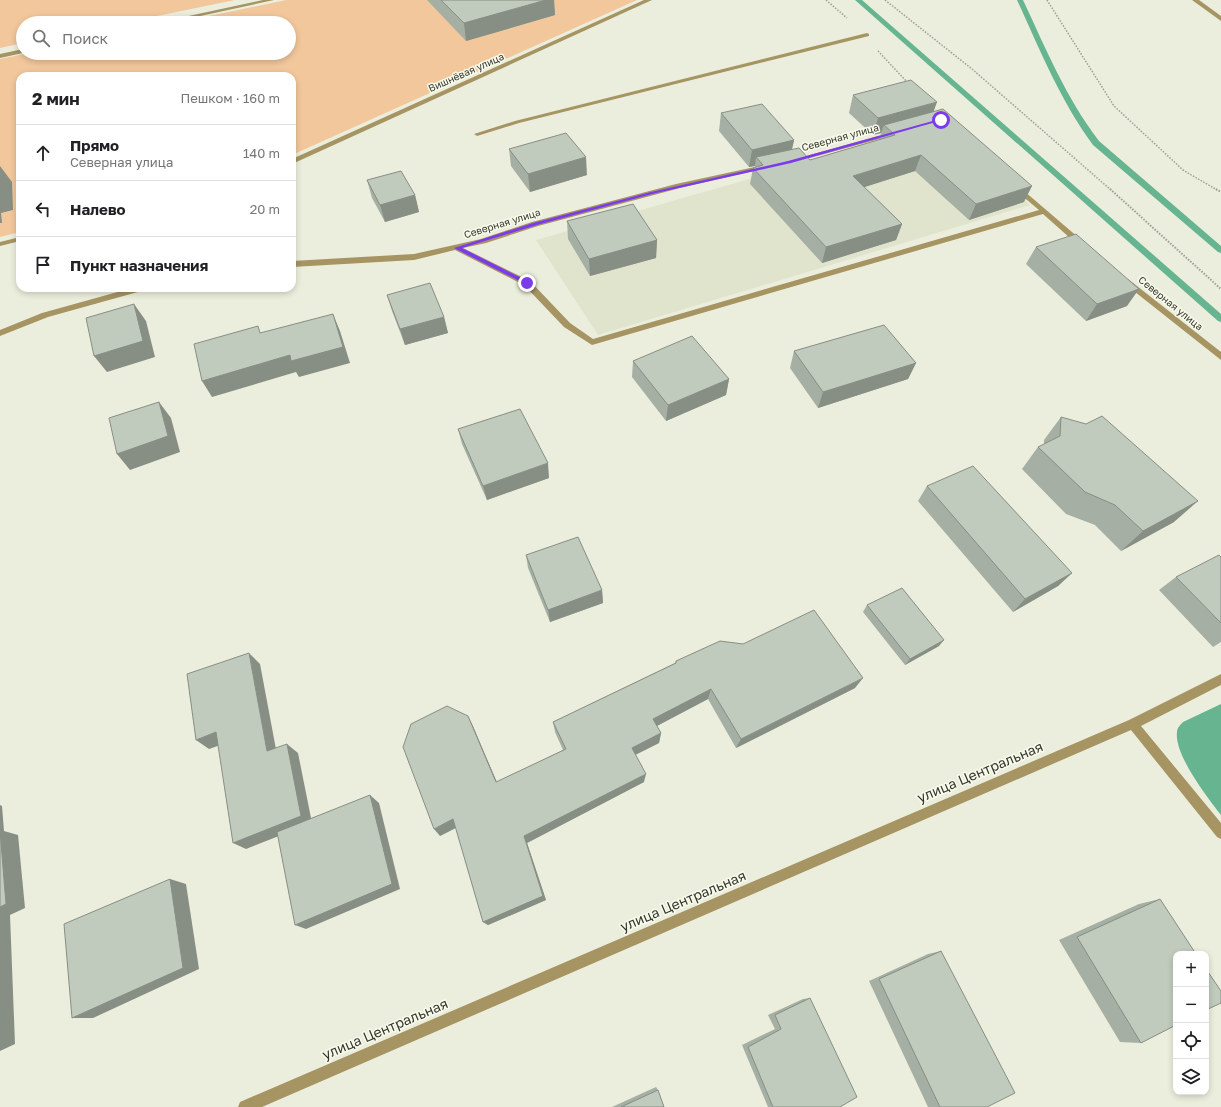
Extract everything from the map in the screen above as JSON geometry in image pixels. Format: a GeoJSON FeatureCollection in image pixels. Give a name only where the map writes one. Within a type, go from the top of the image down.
{"type":"FeatureCollection","features":[{"type":"Feature","properties":{"kind":"street"},"geometry":{"type":"LineString","coordinates":[[193,16],[271,0]]}},
{"type":"Feature","properties":{"kind":"street","name":"Вишнёвая улица"},"geometry":{"type":"LineString","coordinates":[[296,160],[649,0]]}},
{"type":"Feature","properties":{"kind":"street"},"geometry":{"type":"LineString","coordinates":[[1194,0],[1221,19]]}},
{"type":"Feature","properties":{"kind":"street"},"geometry":{"type":"LineString","coordinates":[[477,134],[517,122],[867,36]]}},
{"type":"Feature","properties":{"kind":"street"},"geometry":{"type":"LineString","coordinates":[[0,56],[16,53]]}},
{"type":"Feature","properties":{"kind":"street","name":"Северная улица"},"geometry":{"type":"LineString","coordinates":[[789,162],[903,131]]}},
{"type":"Feature","properties":{"kind":"street","name":"Северная улица"},"geometry":{"type":"LineString","coordinates":[[296,264],[414,257],[483,241],[535,224],[651,193],[774,165]]}},
{"type":"Feature","properties":{"kind":"street"},"geometry":{"type":"LineString","coordinates":[[1009,180],[1086,247]]}},
{"type":"Feature","properties":{"kind":"street"},"geometry":{"type":"LineString","coordinates":[[457,248],[527,283],[567,325],[592,342],[1044,211]]}},
{"type":"Feature","properties":{"kind":"street"},"geometry":{"type":"LineString","coordinates":[[0,244],[16,240]]}},
{"type":"Feature","properties":{"kind":"street","name":"Северная улица"},"geometry":{"type":"LineString","coordinates":[[1123,277],[1221,357]]}},
{"type":"Feature","properties":{"kind":"street"},"geometry":{"type":"LineString","coordinates":[[0,333],[46,315],[128,292]]}},
{"type":"Feature","properties":{"kind":"street","name":"улица Центральная"},"geometry":{"type":"LineString","coordinates":[[245,1107],[1133,724],[1221,679]]}},
{"type":"Feature","properties":{"kind":"street"},"geometry":{"type":"LineString","coordinates":[[1133,724],[1221,833]]}},
{"type":"Feature","properties":{"kind":"path"},"geometry":{"type":"LineString","coordinates":[[885,0],[929,33],[1031,118],[1221,289]]}},
{"type":"Feature","properties":{"kind":"path"},"geometry":{"type":"LineString","coordinates":[[1047,0],[1114,106],[1183,170],[1221,192]]}},
{"type":"Feature","properties":{"kind":"path"},"geometry":{"type":"LineString","coordinates":[[878,50],[909,85]]}},
{"type":"Feature","properties":{"kind":"shaded area"},"geometry":{"type":"Polygon","coordinates":[[[0,0],[235,0],[157,16],[16,16],[16,45],[0,48],[0,0]]]}},
{"type":"Feature","properties":{"kind":"shaded area"},"geometry":{"type":"Polygon","coordinates":[[[286,0],[637,0],[296,153],[296,72],[16,72],[16,233],[0,237],[0,59],[16,56],[16,60],[296,60],[296,16],[209,16],[286,0]]]}},
{"type":"Feature","properties":{"kind":"shaded area"},"geometry":{"type":"Polygon","coordinates":[[[945,123],[1030,205],[598,335],[536,240],[945,123]]]}},
{"type":"Feature","properties":{"kind":"shaded area"},"geometry":{"type":"Polygon","coordinates":[[[1221,704],[1221,815],[1186,764],[1177,741],[1177,732],[1178,728],[1183,722],[1221,704]]]}},
{"type":"Feature","properties":{"kind":"building"},"geometry":{"type":"Polygon","coordinates":[[[441,0],[546,0],[464,23],[441,0]]]}},
{"type":"Feature","properties":{"kind":"building"},"geometry":{"type":"Polygon","coordinates":[[[911,80],[937,102],[878,118],[853,95],[911,80]]]}},
{"type":"Feature","properties":{"kind":"building"},"geometry":{"type":"Polygon","coordinates":[[[762,104],[794,140],[752,150],[721,113],[762,104]]]}},
{"type":"Feature","properties":{"kind":"building"},"geometry":{"type":"Polygon","coordinates":[[[943,109],[1032,186],[976,204],[921,155],[853,176],[902,224],[826,247],[753,168],[763,165],[756,157],[799,148],[810,160],[895,135],[884,125],[943,109]]]}},
{"type":"Feature","properties":{"kind":"building"},"geometry":{"type":"Polygon","coordinates":[[[566,133],[586,157],[528,174],[509,149],[566,133]]]}},
{"type":"Feature","properties":{"kind":"building"},"geometry":{"type":"Polygon","coordinates":[[[401,171],[415,195],[380,205],[367,180],[401,171]]]}},
{"type":"Feature","properties":{"kind":"building"},"geometry":{"type":"Polygon","coordinates":[[[633,204],[657,240],[589,259],[567,221],[633,204]]]}},
{"type":"Feature","properties":{"kind":"building"},"geometry":{"type":"Polygon","coordinates":[[[1076,234],[1139,289],[1097,304],[1036,247],[1076,234]]]}},
{"type":"Feature","properties":{"kind":"building"},"geometry":{"type":"Polygon","coordinates":[[[430,283],[444,317],[400,329],[387,295],[430,283]]]}},
{"type":"Feature","properties":{"kind":"building"},"geometry":{"type":"Polygon","coordinates":[[[134,304],[143,341],[94,356],[86,318],[134,304]]]}},
{"type":"Feature","properties":{"kind":"building"},"geometry":{"type":"Polygon","coordinates":[[[333,314],[343,347],[291,361],[290,355],[202,381],[194,344],[258,326],[260,333],[333,314]]]}},
{"type":"Feature","properties":{"kind":"building"},"geometry":{"type":"Polygon","coordinates":[[[884,325],[916,363],[823,392],[794,351],[884,325]]]}},
{"type":"Feature","properties":{"kind":"building"},"geometry":{"type":"Polygon","coordinates":[[[692,336],[729,379],[668,405],[633,361],[692,336]]]}},
{"type":"Feature","properties":{"kind":"building"},"geometry":{"type":"Polygon","coordinates":[[[159,402],[168,436],[117,454],[109,418],[159,402]]]}},
{"type":"Feature","properties":{"kind":"building"},"geometry":{"type":"Polygon","coordinates":[[[520,409],[548,463],[483,486],[458,429],[520,409]]]}},
{"type":"Feature","properties":{"kind":"building"},"geometry":{"type":"Polygon","coordinates":[[[1102,416],[1198,501],[1143,531],[1115,505],[1085,492],[1038,447],[1060,436],[1061,417],[1086,424],[1102,416]]]}},
{"type":"Feature","properties":{"kind":"building"},"geometry":{"type":"Polygon","coordinates":[[[973,466],[1072,573],[1025,599],[927,486],[973,466]]]}},
{"type":"Feature","properties":{"kind":"building"},"geometry":{"type":"Polygon","coordinates":[[[578,537],[602,590],[548,610],[526,555],[578,537]]]}},
{"type":"Feature","properties":{"kind":"building"},"geometry":{"type":"Polygon","coordinates":[[[1219,555],[1221,557],[1221,623],[1176,577],[1219,555]]]}},
{"type":"Feature","properties":{"kind":"building"},"geometry":{"type":"Polygon","coordinates":[[[902,588],[944,640],[910,659],[867,605],[902,588]]]}},
{"type":"Feature","properties":{"kind":"building"},"geometry":{"type":"Polygon","coordinates":[[[814,610],[863,678],[741,739],[711,689],[653,719],[661,733],[632,748],[646,774],[524,836],[543,896],[483,922],[453,819],[434,829],[403,747],[411,724],[447,706],[468,716],[496,782],[566,749],[553,722],[676,663],[676,661],[720,641],[743,644],[814,610]]]}},
{"type":"Feature","properties":{"kind":"building"},"geometry":{"type":"Polygon","coordinates":[[[249,653],[267,751],[287,744],[301,816],[233,843],[216,732],[196,740],[187,674],[249,653]]]}},
{"type":"Feature","properties":{"kind":"building"},"geometry":{"type":"Polygon","coordinates":[[[370,795],[392,884],[295,925],[277,832],[370,795]]]}},
{"type":"Feature","properties":{"kind":"building"},"geometry":{"type":"Polygon","coordinates":[[[0,830],[6,904],[0,907],[0,830]]]}},
{"type":"Feature","properties":{"kind":"building"},"geometry":{"type":"Polygon","coordinates":[[[170,879],[183,968],[72,1018],[64,924],[170,879]]]}},
{"type":"Feature","properties":{"kind":"building"},"geometry":{"type":"Polygon","coordinates":[[[1160,899],[1194,951],[1173,951],[1173,1027],[1141,1043],[1077,937],[1160,899]]]}},
{"type":"Feature","properties":{"kind":"building"},"geometry":{"type":"Polygon","coordinates":[[[941,951],[1015,1093],[987,1107],[940,1107],[879,979],[941,951]]]}},
{"type":"Feature","properties":{"kind":"building"},"geometry":{"type":"Polygon","coordinates":[[[1209,973],[1221,991],[1221,1003],[1209,1009],[1209,973]]]}},
{"type":"Feature","properties":{"kind":"building"},"geometry":{"type":"Polygon","coordinates":[[[810,998],[857,1097],[840,1107],[773,1107],[748,1047],[781,1029],[775,1015],[810,998]]]}},
{"type":"Feature","properties":{"kind":"building"},"geometry":{"type":"Polygon","coordinates":[[[658,1090],[664,1107],[621,1107],[658,1090]]]}},
{"type":"Feature","properties":{"kind":"waterway"},"geometry":{"type":"LineString","coordinates":[[858,0],[1221,319]]}},
{"type":"Feature","properties":{"kind":"waterway"},"geometry":{"type":"LineString","coordinates":[[1020,0],[1063,92],[1073,110],[1096,143],[1221,250]]}},
{"type":"Feature","properties":{"kind":"route"},"geometry":{"type":"LineString","coordinates":[[527,283],[457,248],[535,224],[651,193],[789,162],[941,120]]}}]}
